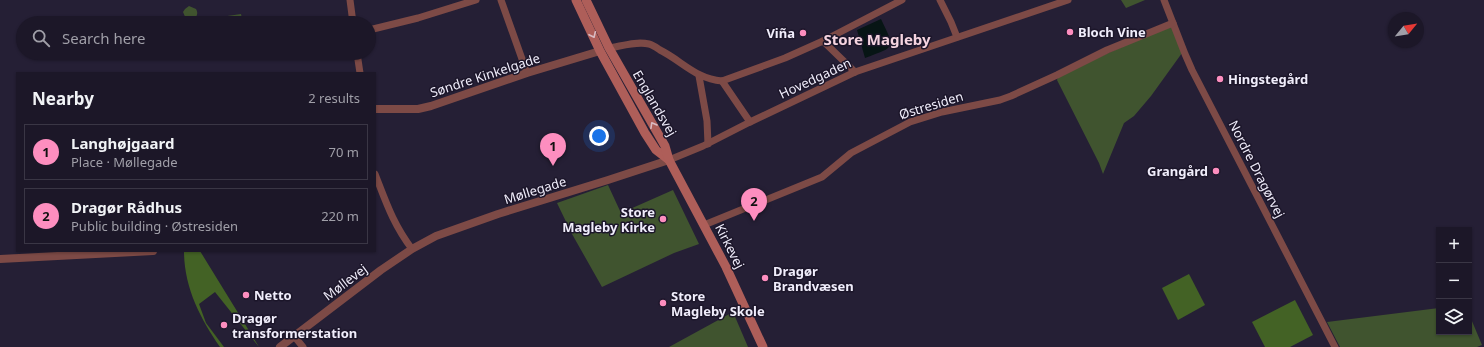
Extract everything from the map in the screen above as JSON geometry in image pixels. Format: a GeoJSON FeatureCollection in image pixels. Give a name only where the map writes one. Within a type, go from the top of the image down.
{"type":"FeatureCollection","features":[{"type":"Feature","properties":{"kind":"main road","name":"Englandsvej"},"geometry":{"type":"LineString","coordinates":[[576,0],[665,146],[669,160]]}},
{"type":"Feature","properties":{"kind":"main road","name":"Englandsvej"},"geometry":{"type":"LineString","coordinates":[[586,0],[605,49]]}},
{"type":"Feature","properties":{"kind":"main road","name":"Kirkevej"},"geometry":{"type":"LineString","coordinates":[[669,160],[743,302],[763,347]]}},
{"type":"Feature","properties":{"kind":"street"},"geometry":{"type":"LineString","coordinates":[[350,0],[352,16]]}},
{"type":"Feature","properties":{"kind":"street"},"geometry":{"type":"LineString","coordinates":[[376,28],[418,18],[476,0]]}},
{"type":"Feature","properties":{"kind":"street"},"geometry":{"type":"LineString","coordinates":[[501,0],[527,73]]}},
{"type":"Feature","properties":{"kind":"street"},"geometry":{"type":"LineString","coordinates":[[605,49],[637,44],[649,44],[674,57],[699,76],[711,80],[722,81],[785,58],[823,41],[902,0]]}},
{"type":"Feature","properties":{"kind":"street"},"geometry":{"type":"LineString","coordinates":[[940,0],[957,37]]}},
{"type":"Feature","properties":{"kind":"street","name":"Hovedgaden"},"geometry":{"type":"LineString","coordinates":[[669,160],[708,144],[750,122],[855,72],[1068,0]]}},
{"type":"Feature","properties":{"kind":"street","name":"Nordre Dragørvej"},"geometry":{"type":"LineString","coordinates":[[1164,0],[1184,54],[1335,347]]}},
{"type":"Feature","properties":{"kind":"street","name":"Østresiden"},"geometry":{"type":"LineString","coordinates":[[704,225],[822,177],[851,153],[910,122],[942,112],[1000,100],[1011,96],[1107,50],[1173,23]]}},
{"type":"Feature","properties":{"kind":"street"},"geometry":{"type":"LineString","coordinates":[[823,41],[855,72]]}},
{"type":"Feature","properties":{"kind":"street","name":"Søndre Kinkelgade"},"geometry":{"type":"LineString","coordinates":[[376,109],[418,109],[431,106],[527,73],[605,49]]}},
{"type":"Feature","properties":{"kind":"street"},"geometry":{"type":"LineString","coordinates":[[358,60],[360,72]]}},
{"type":"Feature","properties":{"kind":"street"},"geometry":{"type":"LineString","coordinates":[[699,76],[707,121],[708,144]]}},
{"type":"Feature","properties":{"kind":"street"},"geometry":{"type":"LineString","coordinates":[[722,81],[750,122]]}},
{"type":"Feature","properties":{"kind":"street","name":"Møllegade"},"geometry":{"type":"LineString","coordinates":[[412,249],[436,236],[467,224],[669,160]]}},
{"type":"Feature","properties":{"kind":"street"},"geometry":{"type":"LineString","coordinates":[[376,177],[399,232],[412,249]]}},
{"type":"Feature","properties":{"kind":"street","name":"Møllevej"},"geometry":{"type":"LineString","coordinates":[[280,347],[380,270],[412,249]]}},
{"type":"Feature","properties":{"kind":"street"},"geometry":{"type":"LineString","coordinates":[[0,259],[134,252]]}},
{"type":"Feature","properties":{"kind":"street"},"geometry":{"type":"LineString","coordinates":[[294,336],[303,347]]}},
{"type":"Feature","properties":{"kind":"green space"},"geometry":{"type":"Polygon","coordinates":[[[1121,0],[1145,0],[1126,8],[1121,0]]]}},
{"type":"Feature","properties":{"kind":"green space"},"geometry":{"type":"Polygon","coordinates":[[[189,6],[196,9],[197,15],[185,16],[183,12],[189,6]]]}},
{"type":"Feature","properties":{"kind":"green space"},"geometry":{"type":"Polygon","coordinates":[[[241,14],[241,16],[227,16],[241,14]]]}},
{"type":"Feature","properties":{"kind":"green space"},"geometry":{"type":"Polygon","coordinates":[[[1171,25],[1182,53],[1151,96],[1134,116],[1124,123],[1103,174],[1099,163],[1057,80],[1058,77],[1171,25]]]}},
{"type":"Feature","properties":{"kind":"green space"},"geometry":{"type":"Polygon","coordinates":[[[608,185],[621,213],[673,190],[699,244],[674,253],[602,287],[572,234],[557,203],[608,185]]]}},
{"type":"Feature","properties":{"kind":"green space"},"geometry":{"type":"Polygon","coordinates":[[[184,252],[201,252],[259,347],[215,292],[199,304],[206,323],[224,347],[220,347],[206,325],[194,302],[185,264],[184,252]]]}},
{"type":"Feature","properties":{"kind":"green space"},"geometry":{"type":"Polygon","coordinates":[[[1189,274],[1205,305],[1178,320],[1162,288],[1189,274]]]}},
{"type":"Feature","properties":{"kind":"green space"},"geometry":{"type":"Polygon","coordinates":[[[1295,300],[1313,335],[1290,347],[1265,347],[1252,322],[1295,300]]]}},
{"type":"Feature","properties":{"kind":"green space"},"geometry":{"type":"Polygon","coordinates":[[[1436,308],[1436,335],[1472,335],[1472,321],[1482,345],[1477,347],[1340,347],[1327,322],[1436,308]]]}},
{"type":"Feature","properties":{"kind":"green space"},"geometry":{"type":"Polygon","coordinates":[[[733,312],[748,347],[669,347],[733,312]]]}},
{"type":"Feature","properties":{"kind":"shaded area"},"geometry":{"type":"Polygon","coordinates":[[[881,19],[891,41],[890,45],[883,51],[865,58],[857,30],[881,19]]]}},
{"type":"Feature","properties":{"kind":"place","name":"Bloch Vine"},"geometry":{"type":"Point","coordinates":[1070,32]}},
{"type":"Feature","properties":{"kind":"place","name":"Viña"},"geometry":{"type":"Point","coordinates":[803,33]}},
{"type":"Feature","properties":{"kind":"place","name":"Hingstegård"},"geometry":{"type":"Point","coordinates":[1220,79]}},
{"type":"Feature","properties":{"kind":"place","name":"Langhøjgaard"},"geometry":{"type":"Point","coordinates":[553,166]}},
{"type":"Feature","properties":{"kind":"place","name":"Grangård"},"geometry":{"type":"Point","coordinates":[1216,171]}},
{"type":"Feature","properties":{"kind":"place","name":"Store Magleby Kirke"},"geometry":{"type":"Point","coordinates":[663,219]}},
{"type":"Feature","properties":{"kind":"place","name":"Dragør Rådhus"},"geometry":{"type":"Point","coordinates":[754,221]}},
{"type":"Feature","properties":{"kind":"place","name":"Dragør Brandvæsen"},"geometry":{"type":"Point","coordinates":[765,278]}},
{"type":"Feature","properties":{"kind":"place","name":"Netto"},"geometry":{"type":"Point","coordinates":[246,295]}},
{"type":"Feature","properties":{"kind":"place","name":"Store Magleby Skole"},"geometry":{"type":"Point","coordinates":[663,303]}},
{"type":"Feature","properties":{"kind":"place","name":"Dragør transformerstation"},"geometry":{"type":"Point","coordinates":[224,325]}},
{"type":"Feature","properties":{"kind":"district","name":"Store Magleby"},"geometry":{"type":"Point","coordinates":[877,39]}}]}
